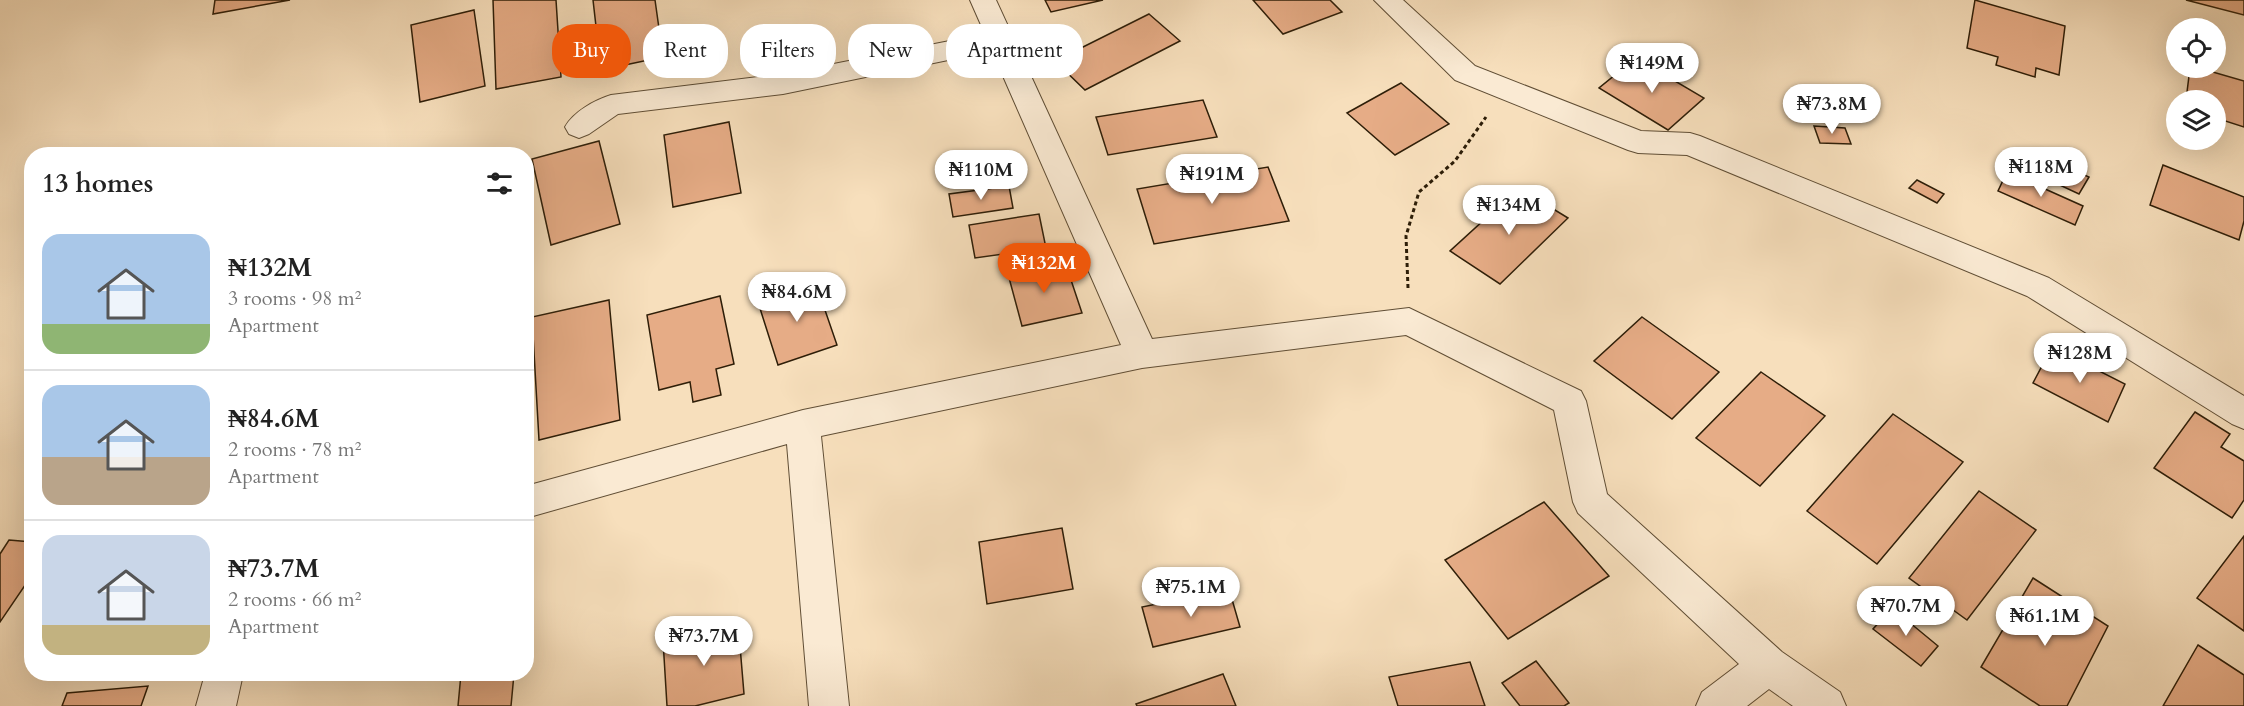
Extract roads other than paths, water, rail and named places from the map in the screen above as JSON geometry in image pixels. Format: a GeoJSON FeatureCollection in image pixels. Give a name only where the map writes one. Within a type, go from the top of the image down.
{"type":"FeatureCollection","features":[{"type":"Feature","properties":{"kind":"street"},"geometry":{"type":"LineString","coordinates":[[983,0],[994,24]]}},
{"type":"Feature","properties":{"kind":"street"},"geometry":{"type":"LineString","coordinates":[[1387,0],[1465,73],[1638,142],[1690,144],[2038,287],[2244,414]]}},
{"type":"Feature","properties":{"kind":"street"},"geometry":{"type":"LineString","coordinates":[[579,127],[611,105],[783,84],[946,51]]}},
{"type":"Feature","properties":{"kind":"street"},"geometry":{"type":"LineString","coordinates":[[1018,78],[1142,354]]}},
{"type":"Feature","properties":{"kind":"street"},"geometry":{"type":"LineString","coordinates":[[534,500],[803,425],[1142,354],[1409,321],[1569,401],[1591,502],[1768,664],[1826,706]]}},
{"type":"Feature","properties":{"kind":"street"},"geometry":{"type":"LineString","coordinates":[[803,425],[829,706]]}},
{"type":"Feature","properties":{"kind":"street"},"geometry":{"type":"LineString","coordinates":[[1716,706],[1768,664]]}},
{"type":"Feature","properties":{"kind":"street"},"geometry":{"type":"LineString","coordinates":[[216,706],[222,681]]}}]}
